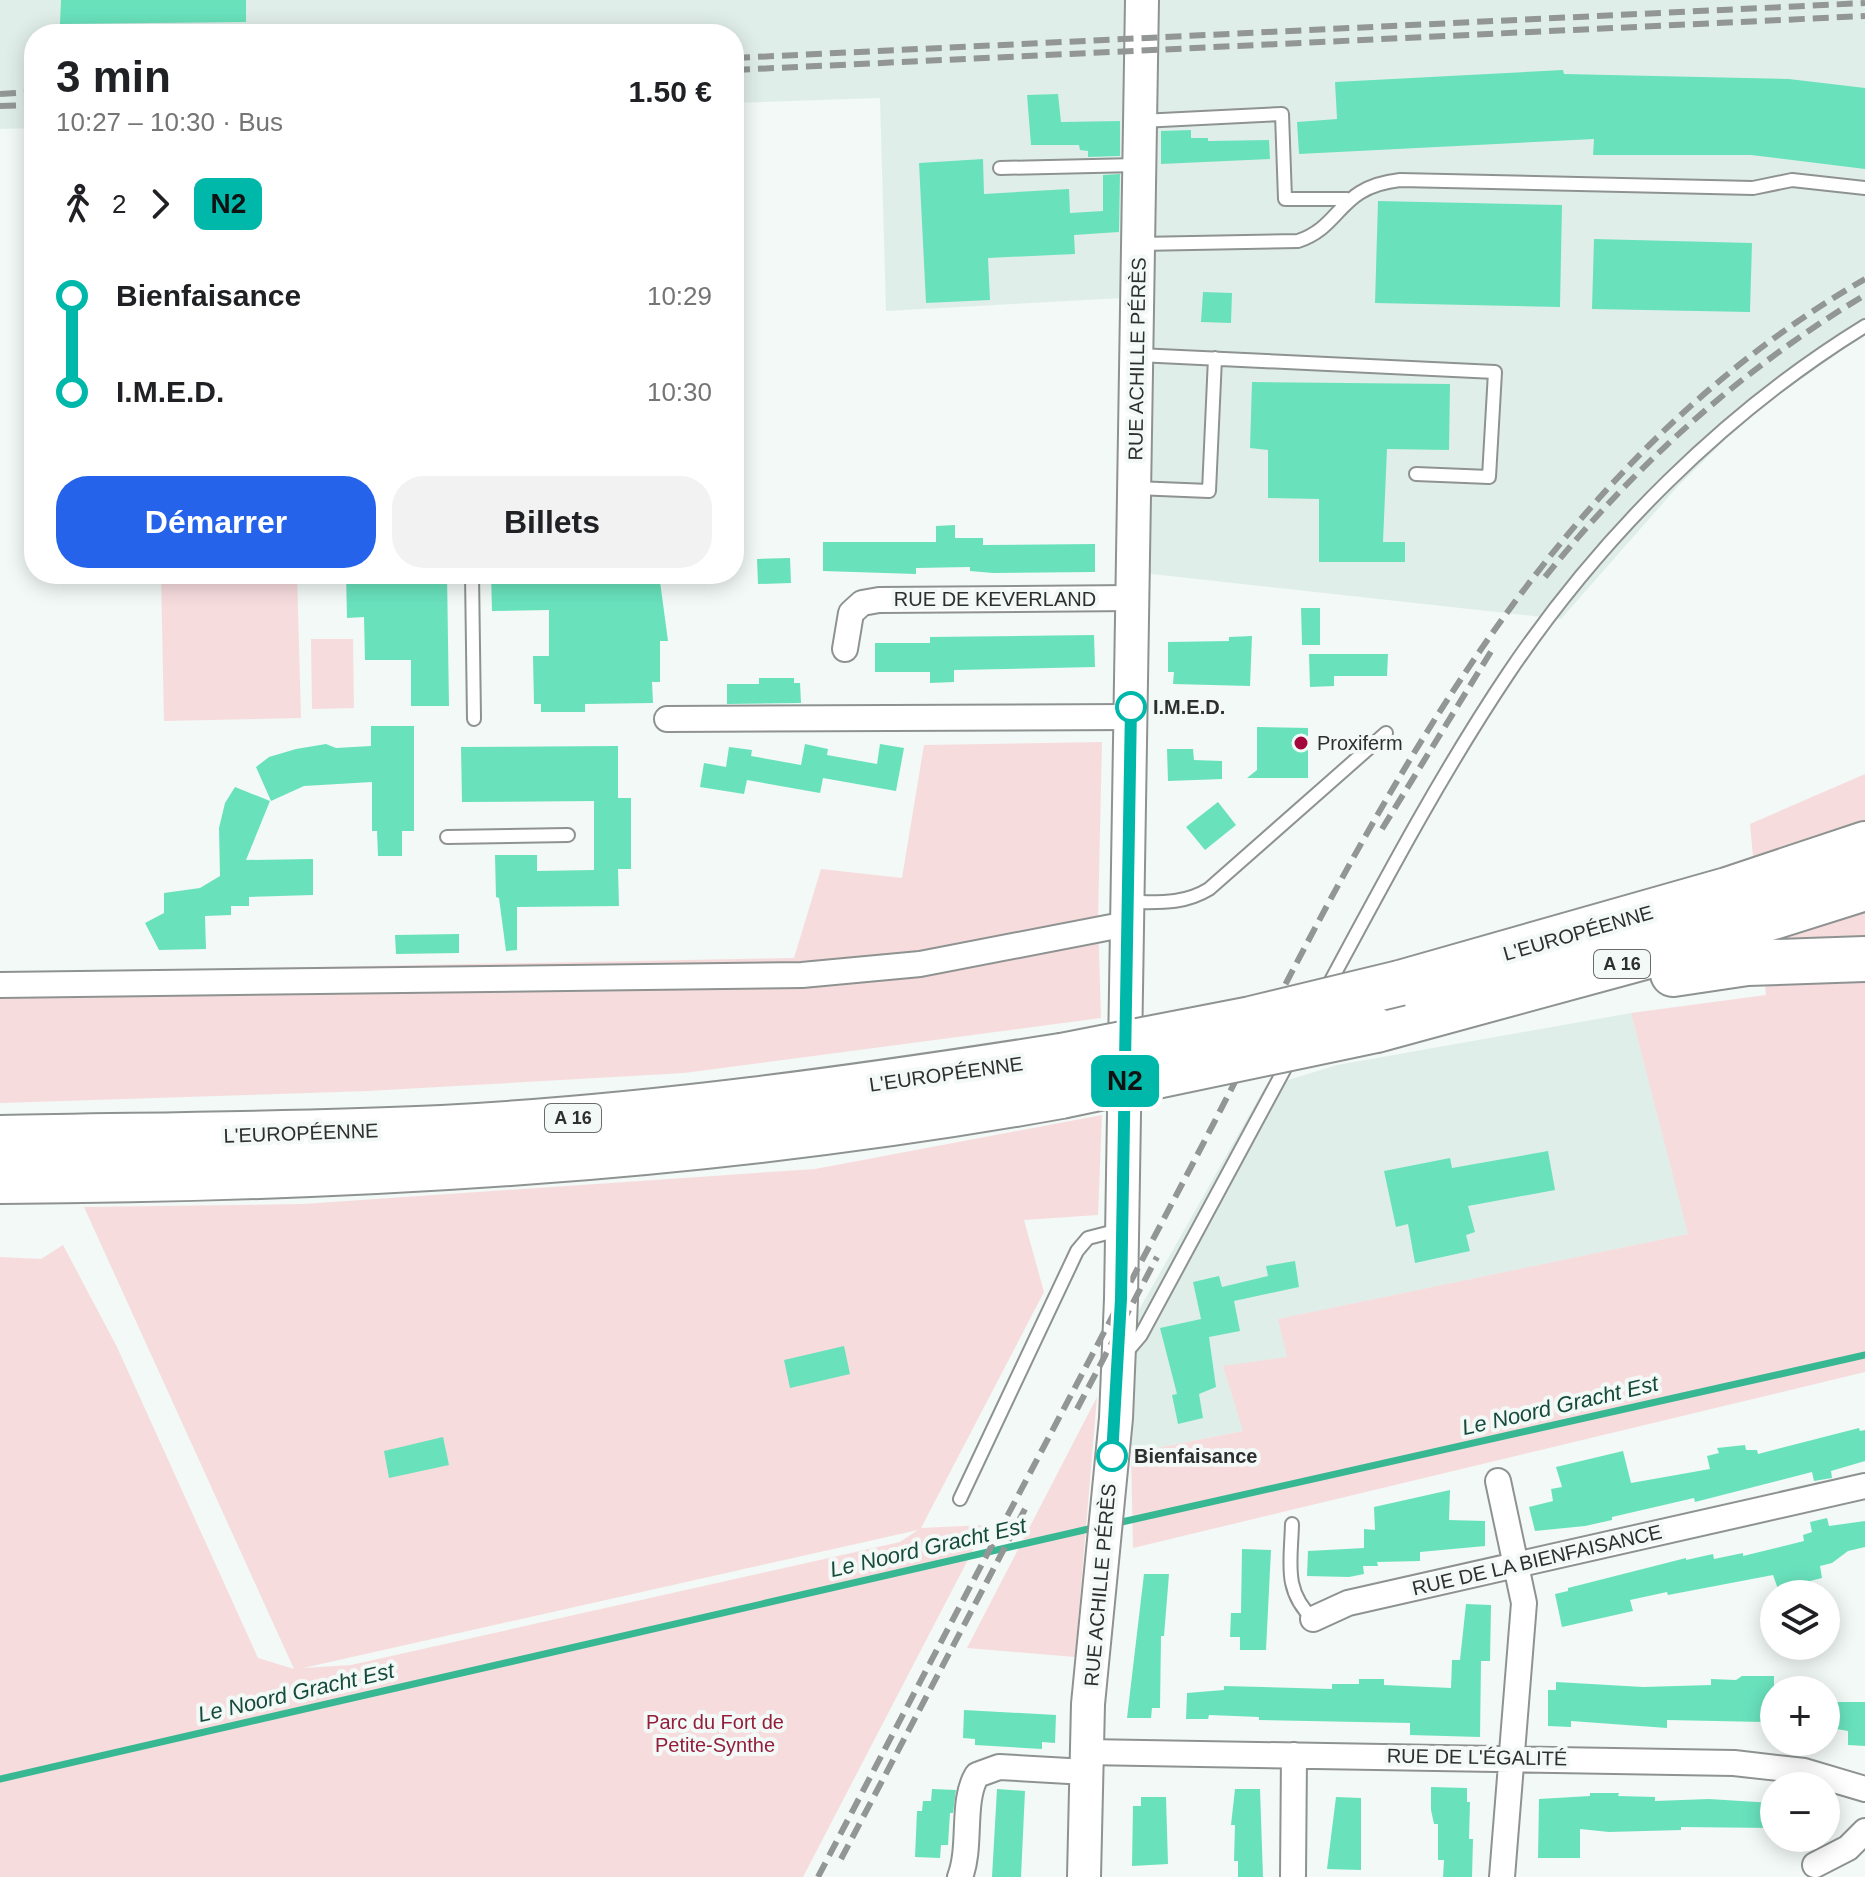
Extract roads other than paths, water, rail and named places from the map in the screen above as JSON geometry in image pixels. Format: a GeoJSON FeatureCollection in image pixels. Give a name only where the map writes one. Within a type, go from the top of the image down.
{"type":"FeatureCollection","features":[{"type":"Feature","properties":{"kind":"highway"},"geometry":{"type":"LineString","coordinates":[[1674,906],[1865,825]]}},
{"type":"Feature","properties":{"kind":"highway","name":"L'EUROPÉENNE"},"geometry":{"type":"LineString","coordinates":[[0,1181],[329,1175],[569,1161],[822,1134],[1061,1076],[1236,1022],[1400,983],[1674,906],[1865,844]]}},
{"type":"Feature","properties":{"kind":"highway","name":"L'EUROPÉENNE"},"geometry":{"type":"LineString","coordinates":[[0,1138],[315,1133],[568,1119],[830,1090],[1061,1076],[1376,1030],[1655,954],[1865,888]]}},
{"type":"Feature","properties":{"kind":"highway"},"geometry":{"type":"LineString","coordinates":[[1376,1030],[1538,1003],[1707,967],[1792,960],[1865,959]]}},
{"type":"Feature","properties":{"kind":"street","name":"RUE ACHILLE PÉRÈS"},"geometry":{"type":"LineString","coordinates":[[1084,1877],[1086,1762],[1119,1360],[1142,0]]}},
{"type":"Feature","properties":{"kind":"street","name":"RUE DE KEVERLAND"},"geometry":{"type":"LineString","coordinates":[[845,649],[851,613],[862,603],[879,600],[1133,598]]}},
{"type":"Feature","properties":{"kind":"street"},"geometry":{"type":"LineString","coordinates":[[667,719],[1131,717]]}},
{"type":"Feature","properties":{"kind":"street"},"geometry":{"type":"LineString","coordinates":[[0,985],[802,975],[906,966],[1127,913]]}},
{"type":"Feature","properties":{"kind":"street"},"geometry":{"type":"LineString","coordinates":[[1498,1481],[1524,1603],[1502,1877]]}},
{"type":"Feature","properties":{"kind":"street","name":"RUE DE LA BIENFAISANCE"},"geometry":{"type":"LineString","coordinates":[[1313,1619],[1348,1603],[1865,1486]]}},
{"type":"Feature","properties":{"kind":"street"},"geometry":{"type":"LineString","coordinates":[[1293,1877],[1294,1755]]}},
{"type":"Feature","properties":{"kind":"street","name":"RUE DE L'ÉGALITÉ"},"geometry":{"type":"LineString","coordinates":[[960,1877],[966,1854],[972,1787],[977,1775],[999,1767],[1294,1755],[1513,1757],[1761,1764],[1821,1775],[1865,1789]]}},
{"type":"Feature","properties":{"kind":"street"},"geometry":{"type":"LineString","coordinates":[[1815,1865],[1848,1848],[1865,1831]]}},
{"type":"Feature","properties":{"kind":"lane"},"geometry":{"type":"LineString","coordinates":[[1141,121],[1282,114],[1285,199],[1347,199]]}},
{"type":"Feature","properties":{"kind":"lane"},"geometry":{"type":"LineString","coordinates":[[1000,168],[1141,165]]}},
{"type":"Feature","properties":{"kind":"lane"},"geometry":{"type":"LineString","coordinates":[[1139,244],[1298,241],[1314,233],[1347,199],[1366,187],[1400,180],[1753,188],[1792,180],[1865,188]]}},
{"type":"Feature","properties":{"kind":"lane"},"geometry":{"type":"LineString","coordinates":[[1311,1019],[1474,726],[1510,671],[1569,593],[1631,522],[1699,453],[1789,378],[1865,326]]}},
{"type":"Feature","properties":{"kind":"lane"},"geometry":{"type":"LineString","coordinates":[[1138,355],[1495,372],[1489,477],[1416,474]]}},
{"type":"Feature","properties":{"kind":"lane"},"geometry":{"type":"LineString","coordinates":[[1135,488],[1209,491],[1215,358]]}},
{"type":"Feature","properties":{"kind":"lane"},"geometry":{"type":"LineString","coordinates":[[472,584],[474,719]]}},
{"type":"Feature","properties":{"kind":"lane"},"geometry":{"type":"LineString","coordinates":[[1127,913],[1191,898],[1209,889],[1386,733]]}},
{"type":"Feature","properties":{"kind":"lane"},"geometry":{"type":"LineString","coordinates":[[447,837],[568,835]]}},
{"type":"Feature","properties":{"kind":"lane"},"geometry":{"type":"LineString","coordinates":[[1119,1360],[1141,1335],[1304,1032]]}},
{"type":"Feature","properties":{"kind":"lane"},"geometry":{"type":"LineString","coordinates":[[960,1499],[1077,1251],[1088,1238],[1122,1230]]}},
{"type":"Feature","properties":{"kind":"lane","name":"RUE DE LA BIENFAISANCE"},"geometry":{"type":"LineString","coordinates":[[1292,1524],[1293,1592],[1299,1605],[1313,1619]]}},
{"type":"Feature","properties":{"kind":"waterway","name":"Le Noord Gracht Est"},"geometry":{"type":"LineString","coordinates":[[1113,1524],[1865,1355]]}},
{"type":"Feature","properties":{"kind":"waterway","name":"Le Noord Gracht Est"},"geometry":{"type":"LineString","coordinates":[[0,1779],[1097,1527]]}},
{"type":"Feature","properties":{"kind":"railway"},"geometry":{"type":"LineString","coordinates":[[744,58],[1865,3]]}},
{"type":"Feature","properties":{"kind":"railway"},"geometry":{"type":"LineString","coordinates":[[744,70],[1865,16]]}},
{"type":"Feature","properties":{"kind":"railway"},"geometry":{"type":"LineString","coordinates":[[0,94],[24,93]]}},
{"type":"Feature","properties":{"kind":"railway"},"geometry":{"type":"LineString","coordinates":[[0,106],[24,105]]}},
{"type":"Feature","properties":{"kind":"railway"},"geometry":{"type":"LineString","coordinates":[[818,1877],[1313,932],[1383,805],[1459,682],[1543,565],[1637,458],[1743,361],[1865,279]]}},
{"type":"Feature","properties":{"kind":"railway"},"geometry":{"type":"LineString","coordinates":[[1545,577],[1616,496],[1692,422],[1775,355],[1865,295]]}},
{"type":"Feature","properties":{"kind":"railway"},"geometry":{"type":"LineString","coordinates":[[1382,829],[1495,645]]}},
{"type":"Feature","properties":{"kind":"railway"},"geometry":{"type":"LineString","coordinates":[[1077,1409],[1157,1257]]}},
{"type":"Feature","properties":{"kind":"railway"},"geometry":{"type":"LineString","coordinates":[[841,1859],[1025,1509]]}},
{"type":"Feature","properties":{"kind":"place","name":"I.M.E.D."},"geometry":{"type":"Point","coordinates":[1131,707]}},
{"type":"Feature","properties":{"kind":"place","name":"Proxiferm"},"geometry":{"type":"Point","coordinates":[1301,743]}},
{"type":"Feature","properties":{"kind":"place","name":"Bienfaisance"},"geometry":{"type":"Point","coordinates":[1112,1456]}},
{"type":"Feature","properties":{"kind":"park label","name":"Parc du Fort de Petite-Synthe"},"geometry":{"type":"Point","coordinates":[715,1734]}}]}
